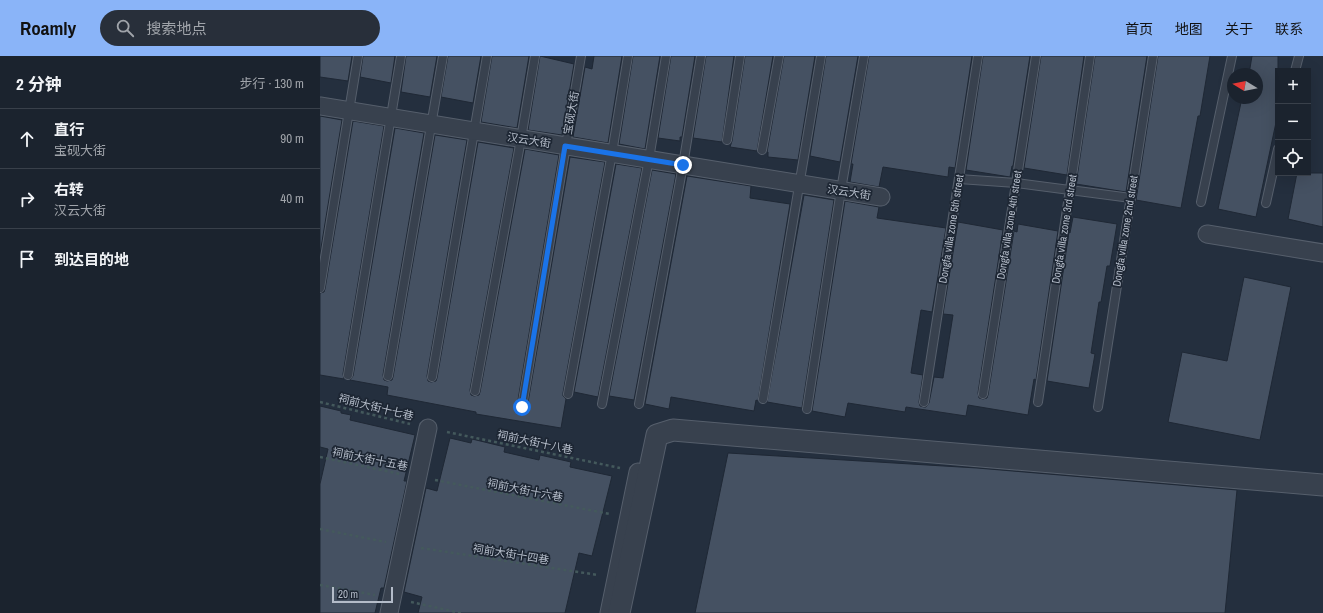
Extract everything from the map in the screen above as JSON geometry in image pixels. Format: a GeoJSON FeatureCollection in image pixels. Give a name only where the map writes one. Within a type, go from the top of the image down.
{"type":"FeatureCollection","features":[{"type":"Feature","properties":{"kind":"street","name":"汉云大街"},"geometry":{"type":"LineString","coordinates":[[320,106],[881,197]]}},
{"type":"Feature","properties":{"kind":"street"},"geometry":{"type":"LineString","coordinates":[[1207,234],[1323,253]]}},
{"type":"Feature","properties":{"kind":"street"},"geometry":{"type":"LineString","coordinates":[[391,605],[428,428]]}},
{"type":"Feature","properties":{"kind":"street"},"geometry":{"type":"LineString","coordinates":[[619,613],[657,436],[673,430],[1323,484]]}},
{"type":"Feature","properties":{"kind":"street"},"geometry":{"type":"LineString","coordinates":[[608,613],[638,472]]}},
{"type":"Feature","properties":{"kind":"lane"},"geometry":{"type":"LineString","coordinates":[[320,288],[358,56]]}},
{"type":"Feature","properties":{"kind":"lane"},"geometry":{"type":"LineString","coordinates":[[348,375],[401,56]]}},
{"type":"Feature","properties":{"kind":"lane"},"geometry":{"type":"LineString","coordinates":[[388,376],[443,56]]}},
{"type":"Feature","properties":{"kind":"lane"},"geometry":{"type":"LineString","coordinates":[[432,377],[487,56]]}},
{"type":"Feature","properties":{"kind":"lane"},"geometry":{"type":"LineString","coordinates":[[475,391],[535,56]]}},
{"type":"Feature","properties":{"kind":"lane","name":"宝砚大街"},"geometry":{"type":"LineString","coordinates":[[522,407],[581,56]]}},
{"type":"Feature","properties":{"kind":"lane"},"geometry":{"type":"LineString","coordinates":[[568,394],[612,153],[628,56]]}},
{"type":"Feature","properties":{"kind":"lane"},"geometry":{"type":"LineString","coordinates":[[602,404],[649,159],[666,56]]}},
{"type":"Feature","properties":{"kind":"lane"},"geometry":{"type":"LineString","coordinates":[[639,404],[683,165],[701,56]]}},
{"type":"Feature","properties":{"kind":"lane"},"geometry":{"type":"LineString","coordinates":[[728,140],[740,56]]}},
{"type":"Feature","properties":{"kind":"lane"},"geometry":{"type":"LineString","coordinates":[[762,150],[779,56]]}},
{"type":"Feature","properties":{"kind":"lane"},"geometry":{"type":"LineString","coordinates":[[763,399],[821,56]]}},
{"type":"Feature","properties":{"kind":"lane"},"geometry":{"type":"LineString","coordinates":[[807,409],[841,190],[864,56]]}},
{"type":"Feature","properties":{"kind":"lane","name":"Dongfa villa zone 5th street"},"geometry":{"type":"LineString","coordinates":[[924,402],[978,56]]}},
{"type":"Feature","properties":{"kind":"lane","name":"Dongfa villa zone 4th street"},"geometry":{"type":"LineString","coordinates":[[983,394],[1036,56]]}},
{"type":"Feature","properties":{"kind":"lane","name":"Dongfa villa zone 3rd street"},"geometry":{"type":"LineString","coordinates":[[1038,402],[1090,56]]}},
{"type":"Feature","properties":{"kind":"lane","name":"Dongfa villa zone 2nd street"},"geometry":{"type":"LineString","coordinates":[[1098,407],[1153,56]]}},
{"type":"Feature","properties":{"kind":"lane"},"geometry":{"type":"LineString","coordinates":[[1201,202],[1232,56]]}},
{"type":"Feature","properties":{"kind":"lane"},"geometry":{"type":"LineString","coordinates":[[1296,68],[1298,56]]}},
{"type":"Feature","properties":{"kind":"lane"},"geometry":{"type":"LineString","coordinates":[[1266,203],[1275,162]]}},
{"type":"Feature","properties":{"kind":"lane"},"geometry":{"type":"LineString","coordinates":[[959,179],[1016,183],[1131,198]]}},
{"type":"Feature","properties":{"kind":"path","name":"祠前大街十七巷"},"geometry":{"type":"LineString","coordinates":[[320,402],[428,428]]}},
{"type":"Feature","properties":{"kind":"path","name":"祠前大街十八巷"},"geometry":{"type":"LineString","coordinates":[[428,428],[638,472]]}},
{"type":"Feature","properties":{"kind":"path","name":"祠前大街十五巷"},"geometry":{"type":"LineString","coordinates":[[320,458],[418,477]]}},
{"type":"Feature","properties":{"kind":"path","name":"祠前大街十六巷"},"geometry":{"type":"LineString","coordinates":[[418,477],[628,518]]}},
{"type":"Feature","properties":{"kind":"path","name":"祠前大街十四巷"},"geometry":{"type":"LineString","coordinates":[[320,529],[404,545],[616,578]]}},
{"type":"Feature","properties":{"kind":"path"},"geometry":{"type":"LineString","coordinates":[[320,584],[391,605],[461,613]]}},
{"type":"Feature","properties":{"kind":"building"},"geometry":{"type":"Polygon","coordinates":[[[320,56],[352,56],[348,81],[320,77],[320,56]]]}},
{"type":"Feature","properties":{"kind":"building"},"geometry":{"type":"Polygon","coordinates":[[[363,56],[395,56],[391,83],[360,77],[363,56]]]}},
{"type":"Feature","properties":{"kind":"building"},"geometry":{"type":"Polygon","coordinates":[[[406,56],[437,56],[430,97],[401,92],[406,56]]]}},
{"type":"Feature","properties":{"kind":"building"},"geometry":{"type":"Polygon","coordinates":[[[448,56],[481,56],[473,103],[441,97],[448,56]]]}},
{"type":"Feature","properties":{"kind":"building"},"geometry":{"type":"Polygon","coordinates":[[[492,56],[529,56],[517,128],[481,122],[492,56]]]}},
{"type":"Feature","properties":{"kind":"building"},"geometry":{"type":"Polygon","coordinates":[[[540,56],[574,64],[562,135],[528,130],[540,56]]]}},
{"type":"Feature","properties":{"kind":"building"},"geometry":{"type":"Polygon","coordinates":[[[594,56],[622,56],[608,143],[573,137],[585,67],[592,69],[594,56]]]}},
{"type":"Feature","properties":{"kind":"building"},"geometry":{"type":"Polygon","coordinates":[[[633,56],[660,56],[645,149],[619,144],[633,56]]]}},
{"type":"Feature","properties":{"kind":"building"},"geometry":{"type":"Polygon","coordinates":[[[671,56],[695,56],[682,137],[680,137],[680,141],[658,138],[671,56]]]}},
{"type":"Feature","properties":{"kind":"building"},"geometry":{"type":"Polygon","coordinates":[[[706,56],[734,56],[722,142],[693,138],[706,56]]]}},
{"type":"Feature","properties":{"kind":"building"},"geometry":{"type":"Polygon","coordinates":[[[745,56],[773,56],[757,151],[730,147],[745,56]]]}},
{"type":"Feature","properties":{"kind":"building"},"geometry":{"type":"Polygon","coordinates":[[[784,56],[815,56],[798,160],[768,157],[767,152],[784,56]]]}},
{"type":"Feature","properties":{"kind":"building"},"geometry":{"type":"Polygon","coordinates":[[[826,56],[858,56],[840,162],[810,156],[826,56]]]}},
{"type":"Feature","properties":{"kind":"building"},"geometry":{"type":"Polygon","coordinates":[[[869,56],[972,56],[955,168],[949,167],[948,177],[883,167],[879,187],[850,182],[853,164],[851,164],[869,56]]]}},
{"type":"Feature","properties":{"kind":"building"},"geometry":{"type":"Polygon","coordinates":[[[983,56],[1030,56],[1010,177],[966,170],[983,56]]]}},
{"type":"Feature","properties":{"kind":"building"},"geometry":{"type":"Polygon","coordinates":[[[1041,56],[1084,56],[1067,175],[1024,168],[1041,56]]]}},
{"type":"Feature","properties":{"kind":"building"},"geometry":{"type":"Polygon","coordinates":[[[1095,56],[1147,56],[1126,192],[1076,184],[1095,56]]]}},
{"type":"Feature","properties":{"kind":"building"},"geometry":{"type":"Polygon","coordinates":[[[1158,56],[1210,56],[1200,116],[1198,116],[1181,208],[1136,200],[1158,56]]]}},
{"type":"Feature","properties":{"kind":"building"},"geometry":{"type":"Polygon","coordinates":[[[1252,56],[1278,56],[1278,68],[1275,68],[1275,127],[1256,217],[1218,209],[1241,104],[1263,104],[1263,68],[1250,68],[1252,56]]]}},
{"type":"Feature","properties":{"kind":"building"},"geometry":{"type":"Polygon","coordinates":[[[320,116],[342,120],[320,254],[320,116]]]}},
{"type":"Feature","properties":{"kind":"building"},"geometry":{"type":"Polygon","coordinates":[[[353,121],[384,126],[343,374],[344,379],[320,375],[320,293],[324,292],[325,289],[353,121]]]}},
{"type":"Feature","properties":{"kind":"building"},"geometry":{"type":"Polygon","coordinates":[[[395,128],[424,133],[383,375],[384,380],[387,381],[392,380],[393,377],[435,135],[467,140],[427,376],[428,381],[431,382],[436,381],[437,378],[478,142],[514,148],[470,390],[471,395],[474,396],[479,395],[480,392],[525,149],[559,155],[517,406],[518,411],[521,412],[526,411],[527,408],[570,157],[605,162],[563,393],[563,396],[566,399],[561,428],[476,414],[476,412],[387,395],[388,387],[350,380],[353,376],[395,128]]]}},
{"type":"Feature","properties":{"kind":"building"},"geometry":{"type":"Polygon","coordinates":[[[616,164],[642,168],[598,397],[574,392],[616,164]]]}},
{"type":"Feature","properties":{"kind":"building"},"geometry":{"type":"Polygon","coordinates":[[[652,170],[676,174],[634,400],[609,396],[652,170]]]}},
{"type":"Feature","properties":{"kind":"building"},"geometry":{"type":"Polygon","coordinates":[[[1311,173],[1323,173],[1323,227],[1288,219],[1296,176],[1311,176],[1311,173]]]}},
{"type":"Feature","properties":{"kind":"building"},"geometry":{"type":"Polygon","coordinates":[[[687,176],[751,186],[750,198],[790,204],[758,401],[756,400],[754,411],[671,397],[669,409],[645,404],[687,176]]]}},
{"type":"Feature","properties":{"kind":"building"},"geometry":{"type":"Polygon","coordinates":[[[804,195],[834,200],[802,408],[767,402],[804,195]]]}},
{"type":"Feature","properties":{"kind":"building"},"geometry":{"type":"Polygon","coordinates":[[[845,201],[879,207],[877,218],[946,228],[932,312],[921,310],[911,373],[923,375],[919,402],[920,406],[924,407],[926,407],[929,403],[934,377],[943,378],[953,315],[943,314],[958,222],[1003,230],[978,393],[979,398],[983,399],[987,398],[988,395],[1014,231],[1017,232],[1018,224],[1058,231],[1036,380],[1034,379],[1028,415],[968,405],[966,416],[906,407],[905,412],[848,403],[845,417],[812,411],[845,201]]]}},
{"type":"Feature","properties":{"kind":"building"},"geometry":{"type":"Polygon","coordinates":[[[1073,217],[1117,224],[1110,266],[1107,266],[1101,302],[1099,302],[1091,353],[1095,354],[1089,388],[1047,381],[1069,232],[1070,233],[1073,217]]]}},
{"type":"Feature","properties":{"kind":"building"},"geometry":{"type":"Polygon","coordinates":[[[1244,277],[1291,287],[1260,440],[1168,422],[1182,352],[1227,361],[1244,277]]]}},
{"type":"Feature","properties":{"kind":"building"},"geometry":{"type":"Polygon","coordinates":[[[320,406],[351,415],[350,420],[415,435],[404,481],[407,481],[384,588],[381,588],[375,613],[320,613],[320,484],[328,449],[320,447],[320,406]]]}},
{"type":"Feature","properties":{"kind":"building"},"geometry":{"type":"Polygon","coordinates":[[[450,438],[471,443],[472,439],[505,447],[504,452],[539,460],[540,455],[571,462],[570,467],[612,476],[592,556],[579,553],[565,613],[418,613],[422,597],[404,592],[426,488],[437,491],[450,438]]]}},
{"type":"Feature","properties":{"kind":"building"},"geometry":{"type":"Polygon","coordinates":[[[728,453],[977,468],[1237,490],[1225,613],[695,613],[728,453]]]}},
{"type":"Feature","properties":{"kind":"route"},"geometry":{"type":"LineString","coordinates":[[522,407],[565,146],[683,165]]}}]}
